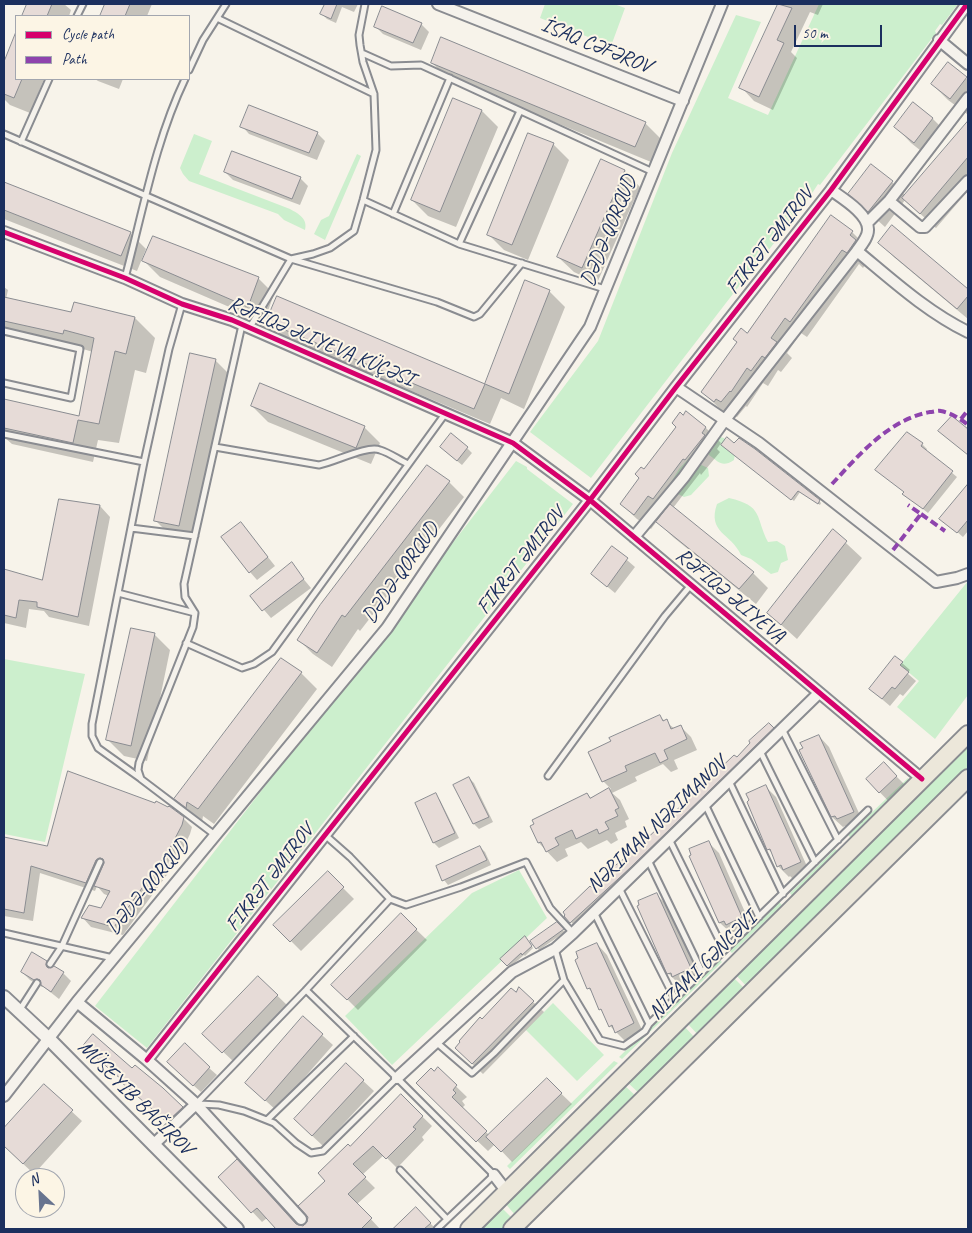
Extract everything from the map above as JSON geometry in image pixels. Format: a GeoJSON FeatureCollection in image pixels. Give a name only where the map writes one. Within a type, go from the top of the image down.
{"type":"FeatureCollection","features":[{"type":"Feature","properties":{"kind":"main road","name":"NIZAMI GƏNCƏVI"},"geometry":{"type":"LineString","coordinates":[[469,1229],[968,734]]}},
{"type":"Feature","properties":{"kind":"main road"},"geometry":{"type":"LineString","coordinates":[[512,1229],[968,778]]}},
{"type":"Feature","properties":{"kind":"street","name":"İSAQ CƏFƏROV"},"geometry":{"type":"LineString","coordinates":[[438,4],[683,101]]}},
{"type":"Feature","properties":{"kind":"street","name":"DƏDƏ-QORQUD"},"geometry":{"type":"LineString","coordinates":[[4,1096],[77,1002],[387,628],[590,327],[722,4]]}},
{"type":"Feature","properties":{"kind":"street","name":"FIKRƏT ƏMIROV"},"geometry":{"type":"LineString","coordinates":[[147,1060],[590,500],[831,190],[967,4]]}},
{"type":"Feature","properties":{"kind":"street"},"geometry":{"type":"LineString","coordinates":[[939,40],[968,64]]}},
{"type":"Feature","properties":{"kind":"street"},"geometry":{"type":"LineString","coordinates":[[867,223],[889,201],[968,98]]}},
{"type":"Feature","properties":{"kind":"street"},"geometry":{"type":"LineString","coordinates":[[889,201],[920,227],[925,227],[968,181]]}},
{"type":"Feature","properties":{"kind":"street"},"geometry":{"type":"LineString","coordinates":[[634,537],[684,477],[724,421],[858,251],[867,236],[869,229],[867,223],[858,211],[831,190]]}},
{"type":"Feature","properties":{"kind":"street","name":"RƏFIQƏ ƏLIYEVA KÜÇƏSI"},"geometry":{"type":"LineString","coordinates":[[4,232],[125,278],[182,304],[246,326],[513,443]]}},
{"type":"Feature","properties":{"kind":"street"},"geometry":{"type":"LineString","coordinates":[[858,251],[950,323],[968,332]]}},
{"type":"Feature","properties":{"kind":"street"},"geometry":{"type":"LineString","coordinates":[[676,387],[758,444],[936,582],[968,574]]}},
{"type":"Feature","properties":{"kind":"street","name":"RƏFIQƏ ƏLIYEVA"},"geometry":{"type":"LineString","coordinates":[[513,443],[590,500],[922,779]]}},
{"type":"Feature","properties":{"kind":"street","name":"NƏRIMAN NƏRIMANOV"},"geometry":{"type":"LineString","coordinates":[[397,1078],[512,972],[555,949],[573,933],[819,693]]}},
{"type":"Feature","properties":{"kind":"street"},"geometry":{"type":"LineString","coordinates":[[4,996],[236,1229]]}},
{"type":"Feature","properties":{"kind":"street"},"geometry":{"type":"LineString","coordinates":[[77,1002],[147,1060],[196,1104],[301,1220]]}},
{"type":"Feature","properties":{"kind":"street"},"geometry":{"type":"LineString","coordinates":[[153,1145],[196,1104]]}},
{"type":"Feature","properties":{"kind":"street"},"geometry":{"type":"LineString","coordinates":[[494,1175],[507,1192]]}},
{"type":"Feature","properties":{"kind":"lane"},"geometry":{"type":"LineString","coordinates":[[190,68],[203,40],[226,4]]}},
{"type":"Feature","properties":{"kind":"lane"},"geometry":{"type":"LineString","coordinates":[[141,779],[138,770],[139,763],[193,627],[195,613],[185,597],[184,584],[215,447],[246,326],[291,259],[330,248],[354,231],[363,200],[376,150],[374,94],[362,53],[360,35],[365,4]]}},
{"type":"Feature","properties":{"kind":"lane"},"geometry":{"type":"LineString","coordinates":[[217,18],[374,94]]}},
{"type":"Feature","properties":{"kind":"lane"},"geometry":{"type":"LineString","coordinates":[[362,53],[390,66],[421,65],[654,172]]}},
{"type":"Feature","properties":{"kind":"lane"},"geometry":{"type":"LineString","coordinates":[[393,214],[450,78]]}},
{"type":"Feature","properties":{"kind":"lane"},"geometry":{"type":"LineString","coordinates":[[21,142],[49,80]]}},
{"type":"Feature","properties":{"kind":"lane"},"geometry":{"type":"LineString","coordinates":[[125,278],[156,155],[172,105],[184,80]]}},
{"type":"Feature","properties":{"kind":"lane"},"geometry":{"type":"LineString","coordinates":[[459,244],[520,111]]}},
{"type":"Feature","properties":{"kind":"lane"},"geometry":{"type":"LineString","coordinates":[[4,134],[291,259],[437,302],[474,317],[480,314],[522,263]]}},
{"type":"Feature","properties":{"kind":"lane"},"geometry":{"type":"LineString","coordinates":[[363,200],[459,244],[605,289]]}},
{"type":"Feature","properties":{"kind":"lane"},"geometry":{"type":"LineString","coordinates":[[182,304],[169,349],[144,462],[92,724],[92,736],[98,748],[215,835]]}},
{"type":"Feature","properties":{"kind":"lane"},"geometry":{"type":"LineString","coordinates":[[4,331],[80,349],[71,398],[4,383]]}},
{"type":"Feature","properties":{"kind":"lane"},"geometry":{"type":"LineString","coordinates":[[186,643],[242,668],[254,664],[272,652],[446,413]]}},
{"type":"Feature","properties":{"kind":"lane"},"geometry":{"type":"LineString","coordinates":[[4,434],[144,462]]}},
{"type":"Feature","properties":{"kind":"lane"},"geometry":{"type":"LineString","coordinates":[[215,447],[319,465],[332,463],[365,449],[378,449],[408,464]]}},
{"type":"Feature","properties":{"kind":"lane"},"geometry":{"type":"LineString","coordinates":[[131,528],[195,536]]}},
{"type":"Feature","properties":{"kind":"lane"},"geometry":{"type":"LineString","coordinates":[[548,776],[691,584]]}},
{"type":"Feature","properties":{"kind":"lane"},"geometry":{"type":"LineString","coordinates":[[118,593],[195,613]]}},
{"type":"Feature","properties":{"kind":"lane"},"geometry":{"type":"LineString","coordinates":[[782,729],[838,840]]}},
{"type":"Feature","properties":{"kind":"lane"},"geometry":{"type":"LineString","coordinates":[[760,750],[815,862]]}},
{"type":"Feature","properties":{"kind":"lane"},"geometry":{"type":"LineString","coordinates":[[728,781],[783,894]]}},
{"type":"Feature","properties":{"kind":"lane"},"geometry":{"type":"LineString","coordinates":[[705,804],[759,917]]}},
{"type":"Feature","properties":{"kind":"lane"},"geometry":{"type":"LineString","coordinates":[[555,949],[564,980],[600,1040],[624,1046],[645,1031],[649,1024],[675,998],[868,810]]}},
{"type":"Feature","properties":{"kind":"lane"},"geometry":{"type":"LineString","coordinates":[[325,834],[390,899],[406,905],[461,887],[526,862],[550,908],[573,933]]}},
{"type":"Feature","properties":{"kind":"lane"},"geometry":{"type":"LineString","coordinates":[[669,839],[724,950]]}},
{"type":"Feature","properties":{"kind":"lane"},"geometry":{"type":"LineString","coordinates":[[648,859],[702,972]]}},
{"type":"Feature","properties":{"kind":"lane"},"geometry":{"type":"LineString","coordinates":[[50,964],[62,946],[100,862]]}},
{"type":"Feature","properties":{"kind":"lane"},"geometry":{"type":"LineString","coordinates":[[619,887],[675,998]]}},
{"type":"Feature","properties":{"kind":"lane"},"geometry":{"type":"LineString","coordinates":[[196,1104],[306,990],[390,899]]}},
{"type":"Feature","properties":{"kind":"lane"},"geometry":{"type":"LineString","coordinates":[[594,911],[649,1024]]}},
{"type":"Feature","properties":{"kind":"lane"},"geometry":{"type":"LineString","coordinates":[[4,933],[114,958]]}},
{"type":"Feature","properties":{"kind":"lane"},"geometry":{"type":"LineString","coordinates":[[436,1042],[472,1073],[494,1053],[564,980]]}},
{"type":"Feature","properties":{"kind":"lane"},"geometry":{"type":"LineString","coordinates":[[18,1012],[37,983]]}},
{"type":"Feature","properties":{"kind":"lane"},"geometry":{"type":"LineString","coordinates":[[306,990],[494,1175],[437,1229]]}},
{"type":"Feature","properties":{"kind":"lane"},"geometry":{"type":"LineString","coordinates":[[267,1120],[354,1036]]}},
{"type":"Feature","properties":{"kind":"lane"},"geometry":{"type":"LineString","coordinates":[[196,1104],[219,1105],[244,1111],[267,1120],[274,1123],[296,1143],[311,1153],[323,1151],[397,1078]]}},
{"type":"Feature","properties":{"kind":"lane"},"geometry":{"type":"LineString","coordinates":[[400,1170],[447,1219]]}},
{"type":"Feature","properties":{"kind":"green space"},"geometry":{"type":"Polygon","coordinates":[[[545,4],[614,4],[625,8],[611,46],[540,18],[545,4]]]}},
{"type":"Feature","properties":{"kind":"green space"},"geometry":{"type":"Polygon","coordinates":[[[819,4],[958,4],[942,25],[940,24],[935,31],[936,33],[820,185],[818,184],[591,478],[530,432],[598,341],[672,153],[736,15],[761,22],[728,98],[768,115],[819,4]]]}},
{"type":"Feature","properties":{"kind":"green space"},"geometry":{"type":"Polygon","coordinates":[[[194,134],[212,141],[199,174],[290,209],[304,220],[305,230],[284,220],[278,214],[189,181],[180,168],[194,134]]]}},
{"type":"Feature","properties":{"kind":"green space"},"geometry":{"type":"Polygon","coordinates":[[[357,154],[361,156],[325,240],[314,234],[321,220],[329,216],[357,154]]]}},
{"type":"Feature","properties":{"kind":"green space"},"geometry":{"type":"Polygon","coordinates":[[[717,436],[724,438],[735,453],[734,460],[726,464],[718,462],[709,455],[708,445],[717,436]]]}},
{"type":"Feature","properties":{"kind":"green space"},"geometry":{"type":"Polygon","coordinates":[[[690,457],[708,468],[709,476],[691,495],[684,497],[672,491],[670,484],[679,469],[690,457]]]}},
{"type":"Feature","properties":{"kind":"green space"},"geometry":{"type":"Polygon","coordinates":[[[516,461],[527,467],[527,469],[573,504],[147,1048],[95,1006],[516,461]]]}},
{"type":"Feature","properties":{"kind":"green space"},"geometry":{"type":"Polygon","coordinates":[[[729,498],[740,501],[753,509],[757,514],[768,542],[777,541],[785,546],[788,560],[781,563],[778,572],[771,574],[751,559],[741,555],[718,527],[715,521],[717,504],[729,498]]]}},
{"type":"Feature","properties":{"kind":"green space"},"geometry":{"type":"Polygon","coordinates":[[[968,581],[968,695],[935,739],[897,707],[919,681],[900,665],[968,581]]]}},
{"type":"Feature","properties":{"kind":"green space"},"geometry":{"type":"Polygon","coordinates":[[[4,659],[85,674],[45,842],[4,834],[4,659]]]}},
{"type":"Feature","properties":{"kind":"green space"},"geometry":{"type":"Polygon","coordinates":[[[968,744],[968,771],[749,989],[735,974],[968,744]]]}},
{"type":"Feature","properties":{"kind":"green space"},"geometry":{"type":"Polygon","coordinates":[[[908,778],[911,781],[851,838],[848,835],[908,778]]]}},
{"type":"Feature","properties":{"kind":"green space"},"geometry":{"type":"Polygon","coordinates":[[[835,849],[838,851],[792,896],[790,893],[835,849]]]}},
{"type":"Feature","properties":{"kind":"green space"},"geometry":{"type":"Polygon","coordinates":[[[519,870],[547,918],[392,1065],[345,1016],[472,893],[519,870]]]}},
{"type":"Feature","properties":{"kind":"green space"},"geometry":{"type":"Polygon","coordinates":[[[779,902],[782,905],[732,953],[729,950],[779,902]]]}},
{"type":"Feature","properties":{"kind":"green space"},"geometry":{"type":"Polygon","coordinates":[[[719,959],[722,962],[622,1059],[619,1057],[719,959]]]}},
{"type":"Feature","properties":{"kind":"green space"},"geometry":{"type":"Polygon","coordinates":[[[733,977],[746,990],[699,1036],[687,1023],[733,977]]]}},
{"type":"Feature","properties":{"kind":"green space"},"geometry":{"type":"Polygon","coordinates":[[[553,1003],[604,1055],[577,1081],[526,1030],[553,1003]]]}},
{"type":"Feature","properties":{"kind":"green space"},"geometry":{"type":"Polygon","coordinates":[[[684,1026],[696,1039],[641,1095],[627,1082],[684,1026]]]}},
{"type":"Feature","properties":{"kind":"green space"},"geometry":{"type":"Polygon","coordinates":[[[614,1061],[618,1063],[510,1169],[507,1166],[614,1061]]]}},
{"type":"Feature","properties":{"kind":"green space"},"geometry":{"type":"Polygon","coordinates":[[[624,1085],[638,1098],[516,1216],[504,1202],[624,1085]]]}},
{"type":"Feature","properties":{"kind":"green space"},"geometry":{"type":"Polygon","coordinates":[[[500,1206],[513,1219],[502,1229],[476,1229],[500,1206]]]}},
{"type":"Feature","properties":{"kind":"building"},"geometry":{"type":"Polygon","coordinates":[[[27,4],[52,4],[47,15],[22,15],[27,4]]]}},
{"type":"Feature","properties":{"kind":"building"},"geometry":{"type":"Polygon","coordinates":[[[105,4],[130,4],[125,15],[100,15],[105,4]]]}},
{"type":"Feature","properties":{"kind":"building"},"geometry":{"type":"Polygon","coordinates":[[[325,4],[337,4],[331,19],[320,14],[325,4]]]}},
{"type":"Feature","properties":{"kind":"building"},"geometry":{"type":"Polygon","coordinates":[[[778,4],[792,8],[777,40],[784,43],[759,97],[739,88],[778,4]]]}},
{"type":"Feature","properties":{"kind":"building"},"geometry":{"type":"Polygon","coordinates":[[[382,6],[422,23],[413,43],[374,27],[382,6]]]}},
{"type":"Feature","properties":{"kind":"building"},"geometry":{"type":"Polygon","coordinates":[[[15,34],[15,80],[22,80],[14,98],[4,94],[4,62],[15,34]]]}},
{"type":"Feature","properties":{"kind":"building"},"geometry":{"type":"Polygon","coordinates":[[[441,37],[646,122],[635,147],[431,63],[441,37]]]}},
{"type":"Feature","properties":{"kind":"building"},"geometry":{"type":"Polygon","coordinates":[[[948,62],[967,77],[950,99],[931,84],[948,62]]]}},
{"type":"Feature","properties":{"kind":"building"},"geometry":{"type":"Polygon","coordinates":[[[453,98],[482,110],[440,212],[411,200],[453,98]]]}},
{"type":"Feature","properties":{"kind":"building"},"geometry":{"type":"Polygon","coordinates":[[[913,102],[933,118],[914,143],[894,127],[913,102]]]}},
{"type":"Feature","properties":{"kind":"building"},"geometry":{"type":"Polygon","coordinates":[[[249,105],[318,132],[309,153],[240,127],[249,105]]]}},
{"type":"Feature","properties":{"kind":"building"},"geometry":{"type":"Polygon","coordinates":[[[968,121],[968,157],[920,214],[902,198],[968,121]]]}},
{"type":"Feature","properties":{"kind":"building"},"geometry":{"type":"Polygon","coordinates":[[[528,133],[554,143],[512,245],[487,235],[528,133]]]}},
{"type":"Feature","properties":{"kind":"building"},"geometry":{"type":"Polygon","coordinates":[[[232,151],[301,177],[292,199],[224,172],[232,151]]]}},
{"type":"Feature","properties":{"kind":"building"},"geometry":{"type":"Polygon","coordinates":[[[601,159],[625,170],[582,268],[557,257],[601,159]]]}},
{"type":"Feature","properties":{"kind":"building"},"geometry":{"type":"Polygon","coordinates":[[[871,164],[893,181],[868,212],[848,194],[871,164]]]}},
{"type":"Feature","properties":{"kind":"building"},"geometry":{"type":"Polygon","coordinates":[[[4,182],[131,232],[121,256],[4,210],[4,182]]]}},
{"type":"Feature","properties":{"kind":"building"},"geometry":{"type":"Polygon","coordinates":[[[831,215],[853,231],[850,235],[856,240],[847,253],[842,250],[790,322],[785,318],[771,338],[777,342],[765,358],[762,356],[751,371],[747,368],[731,392],[721,402],[716,399],[714,402],[701,392],[737,342],[733,339],[741,328],[747,333],[831,215]]]}},
{"type":"Feature","properties":{"kind":"building"},"geometry":{"type":"Polygon","coordinates":[[[892,225],[968,289],[968,296],[957,309],[878,243],[892,225]]]}},
{"type":"Feature","properties":{"kind":"building"},"geometry":{"type":"Polygon","coordinates":[[[153,236],[259,277],[248,307],[142,261],[153,236]]]}},
{"type":"Feature","properties":{"kind":"building"},"geometry":{"type":"Polygon","coordinates":[[[525,280],[550,290],[509,394],[485,384],[525,280]]]}},
{"type":"Feature","properties":{"kind":"building"},"geometry":{"type":"Polygon","coordinates":[[[277,296],[485,384],[474,409],[266,322],[277,296]]]}},
{"type":"Feature","properties":{"kind":"building"},"geometry":{"type":"Polygon","coordinates":[[[4,297],[71,312],[74,302],[135,317],[126,354],[115,351],[99,424],[78,420],[73,443],[4,428],[4,399],[79,416],[94,338],[64,330],[63,334],[4,321],[4,297]]]}},
{"type":"Feature","properties":{"kind":"building"},"geometry":{"type":"Polygon","coordinates":[[[190,353],[216,359],[179,526],[154,521],[190,353]]]}},
{"type":"Feature","properties":{"kind":"building"},"geometry":{"type":"Polygon","coordinates":[[[260,383],[365,426],[356,448],[251,406],[260,383]]]}},
{"type":"Feature","properties":{"kind":"building"},"geometry":{"type":"Polygon","coordinates":[[[686,411],[706,427],[702,433],[705,435],[685,460],[683,459],[653,499],[648,496],[634,515],[620,504],[639,478],[635,474],[641,467],[644,469],[676,427],[672,423],[680,412],[683,415],[686,411]]]}},
{"type":"Feature","properties":{"kind":"building"},"geometry":{"type":"Polygon","coordinates":[[[952,416],[968,429],[968,455],[938,431],[952,416]]]}},
{"type":"Feature","properties":{"kind":"building"},"geometry":{"type":"Polygon","coordinates":[[[907,432],[923,443],[921,446],[953,471],[923,509],[902,494],[904,492],[875,470],[907,432]]]}},
{"type":"Feature","properties":{"kind":"building"},"geometry":{"type":"Polygon","coordinates":[[[451,433],[468,447],[457,461],[440,447],[451,433]]]}},
{"type":"Feature","properties":{"kind":"building"},"geometry":{"type":"Polygon","coordinates":[[[727,437],[734,443],[739,438],[755,449],[820,500],[818,504],[798,491],[791,500],[721,445],[727,437]]]}},
{"type":"Feature","properties":{"kind":"building"},"geometry":{"type":"Polygon","coordinates":[[[427,465],[450,481],[345,617],[342,615],[317,653],[297,640],[320,605],[427,465]]]}},
{"type":"Feature","properties":{"kind":"building"},"geometry":{"type":"Polygon","coordinates":[[[968,484],[968,520],[957,533],[939,519],[968,484]]]}},
{"type":"Feature","properties":{"kind":"building"},"geometry":{"type":"Polygon","coordinates":[[[59,499],[100,505],[78,617],[37,607],[37,602],[19,600],[16,618],[4,615],[4,569],[42,580],[59,499]]]}},
{"type":"Feature","properties":{"kind":"building"},"geometry":{"type":"Polygon","coordinates":[[[670,504],[754,572],[739,589],[656,522],[670,504]]]}},
{"type":"Feature","properties":{"kind":"building"},"geometry":{"type":"Polygon","coordinates":[[[241,522],[268,557],[249,573],[221,537],[241,522]]]}},
{"type":"Feature","properties":{"kind":"building"},"geometry":{"type":"Polygon","coordinates":[[[833,529],[847,541],[781,625],[767,613],[833,529]]]}},
{"type":"Feature","properties":{"kind":"building"},"geometry":{"type":"Polygon","coordinates":[[[612,546],[628,558],[607,587],[591,574],[612,546]]]}},
{"type":"Feature","properties":{"kind":"building"},"geometry":{"type":"Polygon","coordinates":[[[292,562],[304,579],[262,611],[250,596],[292,562]]]}},
{"type":"Feature","properties":{"kind":"building"},"geometry":{"type":"Polygon","coordinates":[[[131,628],[155,633],[131,746],[106,740],[131,628]]]}},
{"type":"Feature","properties":{"kind":"building"},"geometry":{"type":"Polygon","coordinates":[[[895,656],[903,662],[900,665],[909,672],[895,689],[892,687],[882,699],[869,689],[895,656]]]}},
{"type":"Feature","properties":{"kind":"building"},"geometry":{"type":"Polygon","coordinates":[[[281,658],[302,672],[198,809],[187,802],[186,808],[174,799],[281,658]]]}},
{"type":"Feature","properties":{"kind":"building"},"geometry":{"type":"Polygon","coordinates":[[[660,715],[663,721],[667,719],[671,729],[681,725],[687,739],[664,750],[668,759],[660,763],[655,753],[625,766],[627,771],[602,782],[588,752],[611,741],[609,738],[660,715]]]}},
{"type":"Feature","properties":{"kind":"building"},"geometry":{"type":"Polygon","coordinates":[[[769,723],[774,728],[630,868],[570,923],[563,912],[590,886],[593,889],[614,870],[612,868],[636,849],[734,755],[737,757],[750,743],[749,741],[769,723]]]}},
{"type":"Feature","properties":{"kind":"building"},"geometry":{"type":"Polygon","coordinates":[[[819,735],[854,812],[837,819],[835,816],[831,817],[799,750],[803,748],[800,743],[819,735]]]}},
{"type":"Feature","properties":{"kind":"building"},"geometry":{"type":"Polygon","coordinates":[[[884,762],[897,776],[879,793],[866,779],[884,762]]]}},
{"type":"Feature","properties":{"kind":"building"},"geometry":{"type":"Polygon","coordinates":[[[68,771],[155,803],[156,801],[169,806],[184,817],[182,825],[168,852],[114,927],[81,918],[89,905],[101,908],[110,891],[94,886],[104,863],[103,859],[100,858],[96,860],[86,883],[31,866],[24,913],[4,909],[4,837],[47,846],[68,771]]]}},
{"type":"Feature","properties":{"kind":"building"},"geometry":{"type":"Polygon","coordinates":[[[469,777],[489,817],[473,824],[453,785],[469,777]]]}},
{"type":"Feature","properties":{"kind":"building"},"geometry":{"type":"Polygon","coordinates":[[[766,785],[801,862],[783,870],[781,865],[777,867],[770,849],[767,850],[747,802],[749,800],[746,794],[766,785]]]}},
{"type":"Feature","properties":{"kind":"building"},"geometry":{"type":"Polygon","coordinates":[[[609,788],[619,808],[615,810],[618,816],[605,822],[609,829],[599,834],[597,829],[576,839],[572,830],[555,838],[559,845],[546,852],[541,842],[538,843],[530,826],[534,824],[532,820],[587,793],[590,798],[609,788]]]}},
{"type":"Feature","properties":{"kind":"building"},"geometry":{"type":"Polygon","coordinates":[[[436,793],[455,833],[433,843],[415,803],[436,793]]]}},
{"type":"Feature","properties":{"kind":"building"},"geometry":{"type":"Polygon","coordinates":[[[709,841],[742,917],[726,925],[724,921],[719,923],[689,856],[691,855],[689,849],[709,841]]]}},
{"type":"Feature","properties":{"kind":"building"},"geometry":{"type":"Polygon","coordinates":[[[480,846],[487,860],[442,881],[436,866],[480,846]]]}},
{"type":"Feature","properties":{"kind":"building"},"geometry":{"type":"Polygon","coordinates":[[[328,871],[344,887],[290,942],[273,925],[328,871]]]}},
{"type":"Feature","properties":{"kind":"building"},"geometry":{"type":"Polygon","coordinates":[[[657,893],[691,968],[672,977],[671,973],[667,974],[666,972],[637,906],[639,905],[638,901],[657,893]]]}},
{"type":"Feature","properties":{"kind":"building"},"geometry":{"type":"Polygon","coordinates":[[[401,913],[417,929],[347,1000],[331,985],[401,913]]]}},
{"type":"Feature","properties":{"kind":"building"},"geometry":{"type":"Polygon","coordinates":[[[557,922],[564,929],[536,949],[530,941],[557,922]]]}},
{"type":"Feature","properties":{"kind":"building"},"geometry":{"type":"Polygon","coordinates":[[[525,936],[532,946],[507,966],[500,959],[525,936]]]}},
{"type":"Feature","properties":{"kind":"building"},"geometry":{"type":"Polygon","coordinates":[[[597,943],[634,1023],[615,1033],[612,1025],[609,1027],[601,1009],[599,1010],[590,988],[587,989],[575,960],[578,958],[576,952],[597,943]]]}},
{"type":"Feature","properties":{"kind":"building"},"geometry":{"type":"Polygon","coordinates":[[[32,952],[47,961],[46,965],[48,968],[54,966],[64,972],[51,992],[41,985],[40,980],[34,980],[21,972],[32,952]]]}},
{"type":"Feature","properties":{"kind":"building"},"geometry":{"type":"Polygon","coordinates":[[[258,976],[278,995],[222,1053],[202,1034],[258,976]]]}},
{"type":"Feature","properties":{"kind":"building"},"geometry":{"type":"Polygon","coordinates":[[[519,987],[534,1001],[472,1064],[455,1048],[459,1041],[480,1017],[482,1019],[511,988],[516,992],[519,987]]]}},
{"type":"Feature","properties":{"kind":"building"},"geometry":{"type":"Polygon","coordinates":[[[303,1016],[323,1034],[265,1101],[245,1083],[303,1016]]]}},
{"type":"Feature","properties":{"kind":"building"},"geometry":{"type":"Polygon","coordinates":[[[93,1034],[132,1068],[135,1065],[183,1107],[167,1122],[83,1046],[93,1034]]]}},
{"type":"Feature","properties":{"kind":"building"},"geometry":{"type":"Polygon","coordinates":[[[185,1043],[210,1067],[193,1086],[167,1062],[185,1043]]]}},
{"type":"Feature","properties":{"kind":"building"},"geometry":{"type":"Polygon","coordinates":[[[346,1063],[364,1080],[312,1136],[294,1119],[346,1063]]]}},
{"type":"Feature","properties":{"kind":"building"},"geometry":{"type":"Polygon","coordinates":[[[438,1067],[457,1085],[453,1090],[456,1093],[452,1097],[487,1131],[476,1142],[416,1083],[431,1068],[434,1071],[438,1067]]]}},
{"type":"Feature","properties":{"kind":"building"},"geometry":{"type":"Polygon","coordinates":[[[547,1078],[562,1093],[501,1152],[486,1137],[547,1078]]]}},
{"type":"Feature","properties":{"kind":"building"},"geometry":{"type":"Polygon","coordinates":[[[44,1084],[73,1110],[23,1164],[4,1146],[4,1128],[44,1084]]]}},
{"type":"Feature","properties":{"kind":"building"},"geometry":{"type":"Polygon","coordinates":[[[401,1094],[423,1116],[413,1127],[416,1129],[386,1159],[373,1146],[353,1164],[366,1177],[348,1194],[372,1218],[361,1229],[276,1229],[257,1208],[251,1213],[218,1177],[237,1159],[296,1224],[303,1226],[307,1222],[308,1217],[298,1206],[325,1181],[318,1173],[348,1144],[350,1146],[401,1094]]]}},
{"type":"Feature","properties":{"kind":"building"},"geometry":{"type":"Polygon","coordinates":[[[416,1207],[431,1223],[424,1229],[393,1229],[416,1207]]]}},
{"type":"Feature","properties":{"kind":"marked path"},"geometry":{"type":"LineString","coordinates":[[961,419],[968,410]]}},
{"type":"Feature","properties":{"kind":"marked path"},"geometry":{"type":"LineString","coordinates":[[832,484],[875,440],[915,416],[940,411],[956,416],[968,425]]}},
{"type":"Feature","properties":{"kind":"marked path"},"geometry":{"type":"LineString","coordinates":[[893,550],[921,514],[908,505]]}},
{"type":"Feature","properties":{"kind":"marked path"},"geometry":{"type":"LineString","coordinates":[[921,514],[945,531]]}},
{"type":"Feature","properties":{"kind":"cycle path"},"geometry":{"type":"LineString","coordinates":[[147,1060],[590,500],[831,190],[967,4]]}},
{"type":"Feature","properties":{"kind":"cycle path"},"geometry":{"type":"LineString","coordinates":[[4,232],[125,278],[182,304],[232,320],[513,443],[590,500],[922,779]]}}]}
